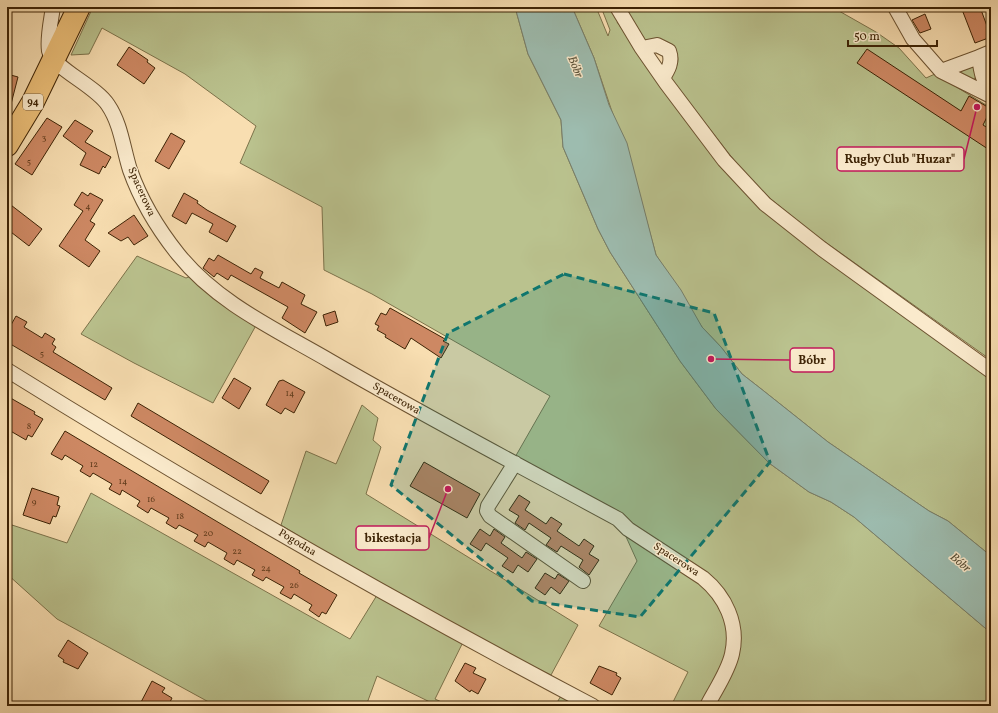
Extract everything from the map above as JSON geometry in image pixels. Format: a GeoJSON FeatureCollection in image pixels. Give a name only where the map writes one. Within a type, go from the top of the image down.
{"type":"FeatureCollection","features":[{"type":"Feature","properties":{"kind":"main road","name":"94"},"geometry":{"type":"LineString","coordinates":[[7,144],[33,102],[79,7]]}},
{"type":"Feature","properties":{"kind":"street"},"geometry":{"type":"LineString","coordinates":[[53,7],[49,50],[53,61]]}},
{"type":"Feature","properties":{"kind":"street"},"geometry":{"type":"LineString","coordinates":[[617,7],[642,48],[724,160],[765,204],[822,249],[991,371]]}},
{"type":"Feature","properties":{"kind":"street"},"geometry":{"type":"LineString","coordinates":[[894,7],[912,39],[922,52],[941,71],[991,95]]}},
{"type":"Feature","properties":{"kind":"street"},"geometry":{"type":"LineString","coordinates":[[642,48],[657,45],[669,51],[671,57],[669,69],[663,78]]}},
{"type":"Feature","properties":{"kind":"street"},"geometry":{"type":"LineString","coordinates":[[941,71],[985,55]]}},
{"type":"Feature","properties":{"kind":"street"},"geometry":{"type":"LineString","coordinates":[[985,55],[981,73],[985,85],[991,95]]}},
{"type":"Feature","properties":{"kind":"street","name":"Spacerowa"},"geometry":{"type":"LineString","coordinates":[[53,61],[89,86],[108,104],[118,125],[132,175],[152,216],[179,255],[211,288],[270,326],[371,385],[618,519],[628,528],[713,586],[726,606],[731,618],[734,630],[734,643],[728,665],[707,706]]}},
{"type":"Feature","properties":{"kind":"street","name":"Pogodna"},"geometry":{"type":"LineString","coordinates":[[7,370],[354,577],[464,638],[593,706]]}},
{"type":"Feature","properties":{"kind":"street"},"geometry":{"type":"LineString","coordinates":[[515,463],[488,506],[487,511],[490,516],[583,581]]}},
{"type":"Feature","properties":{"kind":"highlighted area"},"geometry":{"type":"Polygon","coordinates":[[[564,274],[714,313],[770,462],[640,617],[532,601],[391,485],[448,333],[564,274]]]}},
{"type":"Feature","properties":{"kind":"green space"},"geometry":{"type":"Polygon","coordinates":[[[93,7],[515,7],[528,54],[561,120],[563,147],[598,229],[610,252],[680,361],[716,409],[769,463],[809,492],[831,502],[854,517],[991,633],[991,706],[671,706],[688,672],[599,626],[637,561],[618,519],[514,459],[550,396],[372,294],[324,270],[322,207],[240,163],[256,126],[185,74],[102,28],[89,54],[71,55],[93,7]]]}},
{"type":"Feature","properties":{"kind":"green space"},"geometry":{"type":"Polygon","coordinates":[[[572,7],[596,7],[608,36],[610,30],[601,7],[613,7],[621,25],[617,22],[640,54],[765,204],[991,371],[991,556],[948,521],[929,511],[828,442],[742,374],[721,347],[702,327],[656,255],[638,189],[594,58],[572,7]]]}},
{"type":"Feature","properties":{"kind":"green space"},"geometry":{"type":"Polygon","coordinates":[[[622,7],[832,7],[876,32],[899,48],[926,78],[935,74],[991,108],[991,360],[814,234],[772,200],[744,173],[671,79],[669,74],[676,67],[678,58],[677,53],[671,45],[667,42],[647,44],[622,7]]]}},
{"type":"Feature","properties":{"kind":"green space"},"geometry":{"type":"Polygon","coordinates":[[[975,66],[976,76],[974,80],[959,72],[975,66]]]}},
{"type":"Feature","properties":{"kind":"green space"},"geometry":{"type":"Polygon","coordinates":[[[137,256],[186,278],[196,274],[259,320],[213,403],[81,334],[137,256]]]}},
{"type":"Feature","properties":{"kind":"green space"},"geometry":{"type":"Polygon","coordinates":[[[362,405],[378,418],[373,440],[381,447],[366,494],[578,625],[551,675],[467,634],[435,699],[450,706],[438,706],[377,676],[366,706],[216,706],[57,619],[7,574],[7,538],[12,525],[67,543],[91,493],[350,639],[382,587],[281,525],[306,451],[336,464],[362,405]]]}},
{"type":"Feature","properties":{"kind":"green space"},"geometry":{"type":"Polygon","coordinates":[[[562,694],[586,706],[555,706],[562,694]]]}},
{"type":"Feature","properties":{"kind":"water"},"geometry":{"type":"Polygon","coordinates":[[[515,7],[572,7],[594,58],[609,105],[627,143],[656,255],[681,290],[702,327],[721,347],[742,374],[828,442],[929,511],[948,521],[991,556],[991,633],[854,517],[831,502],[809,492],[769,463],[716,409],[680,361],[610,252],[598,229],[563,147],[561,120],[528,54],[515,7]]]}},
{"type":"Feature","properties":{"kind":"building"},"geometry":{"type":"Polygon","coordinates":[[[961,7],[980,7],[991,37],[975,43],[961,7]]]}},
{"type":"Feature","properties":{"kind":"building"},"geometry":{"type":"Polygon","coordinates":[[[925,14],[931,29],[920,33],[912,20],[925,14]]]}},
{"type":"Feature","properties":{"kind":"building"},"geometry":{"type":"Polygon","coordinates":[[[129,47],[148,60],[147,62],[155,68],[144,84],[117,65],[129,47]]]}},
{"type":"Feature","properties":{"kind":"building"},"geometry":{"type":"Polygon","coordinates":[[[867,49],[961,111],[969,96],[991,109],[983,125],[991,130],[991,151],[857,63],[867,49]]]}},
{"type":"Feature","properties":{"kind":"building"},"geometry":{"type":"Polygon","coordinates":[[[7,74],[18,77],[10,108],[7,107],[7,74]]]}},
{"type":"Feature","properties":{"kind":"building"},"geometry":{"type":"Polygon","coordinates":[[[47,118],[62,127],[32,175],[15,164],[47,118]]]}},
{"type":"Feature","properties":{"kind":"building"},"geometry":{"type":"Polygon","coordinates":[[[75,120],[93,131],[85,142],[111,157],[105,168],[103,166],[99,174],[80,165],[86,153],[63,136],[75,120]]]}},
{"type":"Feature","properties":{"kind":"building"},"geometry":{"type":"Polygon","coordinates":[[[171,133],[185,141],[169,169],[155,161],[171,133]]]}},
{"type":"Feature","properties":{"kind":"building"},"geometry":{"type":"Polygon","coordinates":[[[82,192],[88,196],[90,193],[103,200],[90,221],[95,224],[85,240],[100,251],[89,267],[59,246],[83,211],[74,205],[82,192]]]}},
{"type":"Feature","properties":{"kind":"building"},"geometry":{"type":"Polygon","coordinates":[[[184,193],[198,201],[197,203],[207,210],[236,226],[227,242],[209,232],[213,224],[192,213],[186,224],[172,216],[184,193]]]}},
{"type":"Feature","properties":{"kind":"building"},"geometry":{"type":"Polygon","coordinates":[[[7,202],[42,229],[29,246],[7,229],[7,202]]]}},
{"type":"Feature","properties":{"kind":"building"},"geometry":{"type":"Polygon","coordinates":[[[134,215],[148,236],[134,245],[128,237],[121,241],[108,233],[134,215]]]}},
{"type":"Feature","properties":{"kind":"building"},"geometry":{"type":"Polygon","coordinates":[[[218,255],[251,274],[255,268],[263,272],[260,278],[279,288],[282,282],[305,295],[301,304],[317,312],[305,333],[282,318],[288,307],[231,275],[228,280],[217,273],[214,277],[203,268],[209,258],[214,261],[218,255]]]}},
{"type":"Feature","properties":{"kind":"building"},"geometry":{"type":"Polygon","coordinates":[[[390,308],[445,339],[443,341],[449,344],[441,358],[411,338],[405,349],[385,337],[386,335],[377,330],[379,326],[375,324],[381,313],[386,315],[390,308]]]}},
{"type":"Feature","properties":{"kind":"building"},"geometry":{"type":"Polygon","coordinates":[[[335,311],[338,322],[326,326],[323,315],[335,311]]]}},
{"type":"Feature","properties":{"kind":"building"},"geometry":{"type":"Polygon","coordinates":[[[16,316],[27,322],[24,327],[42,338],[45,333],[55,339],[52,344],[56,347],[53,352],[112,388],[105,400],[7,342],[7,332],[16,316]]]}},
{"type":"Feature","properties":{"kind":"building"},"geometry":{"type":"Polygon","coordinates":[[[234,378],[251,388],[239,409],[222,398],[234,378]]]}},
{"type":"Feature","properties":{"kind":"building"},"geometry":{"type":"Polygon","coordinates":[[[283,380],[305,392],[294,413],[285,408],[281,414],[266,405],[279,381],[283,380]]]}},
{"type":"Feature","properties":{"kind":"building"},"geometry":{"type":"Polygon","coordinates":[[[7,396],[35,412],[34,414],[43,419],[32,437],[28,435],[26,440],[7,429],[7,396]]]}},
{"type":"Feature","properties":{"kind":"building"},"geometry":{"type":"Polygon","coordinates":[[[138,403],[269,481],[261,494],[131,416],[138,403]]]}},
{"type":"Feature","properties":{"kind":"building"},"geometry":{"type":"Polygon","coordinates":[[[65,431],[300,571],[299,573],[337,595],[326,614],[322,612],[319,617],[309,610],[312,605],[294,594],[291,599],[280,593],[284,587],[266,577],[263,581],[252,575],[255,570],[237,560],[234,565],[224,559],[227,553],[208,542],[205,547],[194,541],[198,535],[179,525],[176,529],[166,523],[169,518],[151,508],[148,513],[137,506],[140,501],[122,490],[120,495],[109,489],[112,484],[93,473],[90,477],[80,471],[83,466],[65,455],[62,460],[51,454],[65,431]]]}},
{"type":"Feature","properties":{"kind":"building"},"geometry":{"type":"Polygon","coordinates":[[[424,462],[480,494],[467,518],[410,486],[424,462]]]}},
{"type":"Feature","properties":{"kind":"building"},"geometry":{"type":"Polygon","coordinates":[[[32,488],[59,497],[57,505],[60,506],[56,517],[53,516],[50,524],[23,515],[32,488]]]}},
{"type":"Feature","properties":{"kind":"building"},"geometry":{"type":"Polygon","coordinates":[[[519,495],[530,502],[525,510],[546,524],[551,517],[562,524],[557,531],[579,546],[584,539],[594,546],[589,554],[599,560],[589,575],[579,567],[583,560],[561,546],[557,552],[546,545],[551,538],[529,523],[525,530],[515,523],[519,516],[509,510],[519,495]]]}},
{"type":"Feature","properties":{"kind":"building"},"geometry":{"type":"Polygon","coordinates":[[[480,529],[490,536],[494,529],[505,537],[501,543],[522,558],[526,552],[537,559],[528,572],[518,565],[513,573],[502,566],[508,558],[486,543],[481,551],[470,544],[480,529]]]}},
{"type":"Feature","properties":{"kind":"building"},"geometry":{"type":"Polygon","coordinates":[[[545,573],[555,579],[558,574],[569,581],[560,594],[551,587],[545,595],[535,588],[545,573]]]}},
{"type":"Feature","properties":{"kind":"building"},"geometry":{"type":"Polygon","coordinates":[[[68,640],[88,653],[78,669],[63,662],[64,660],[58,656],[68,640]]]}},
{"type":"Feature","properties":{"kind":"building"},"geometry":{"type":"Polygon","coordinates":[[[465,663],[476,668],[473,673],[486,679],[478,694],[471,690],[470,692],[455,681],[465,663]]]}},
{"type":"Feature","properties":{"kind":"building"},"geometry":{"type":"Polygon","coordinates":[[[599,666],[617,673],[616,675],[621,678],[612,695],[590,683],[599,666]]]}},
{"type":"Feature","properties":{"kind":"building"},"geometry":{"type":"Polygon","coordinates":[[[152,681],[165,688],[162,692],[172,698],[168,706],[139,706],[152,681]]]}},
{"type":"Feature","properties":{"kind":"place","name":"Rugby Club \"Huzar\""},"geometry":{"type":"Point","coordinates":[977,107]}},
{"type":"Feature","properties":{"kind":"place","name":"Bóbr"},"geometry":{"type":"Point","coordinates":[711,359]}},
{"type":"Feature","properties":{"kind":"place","name":"bikestacja"},"geometry":{"type":"Point","coordinates":[448,489]}}]}
